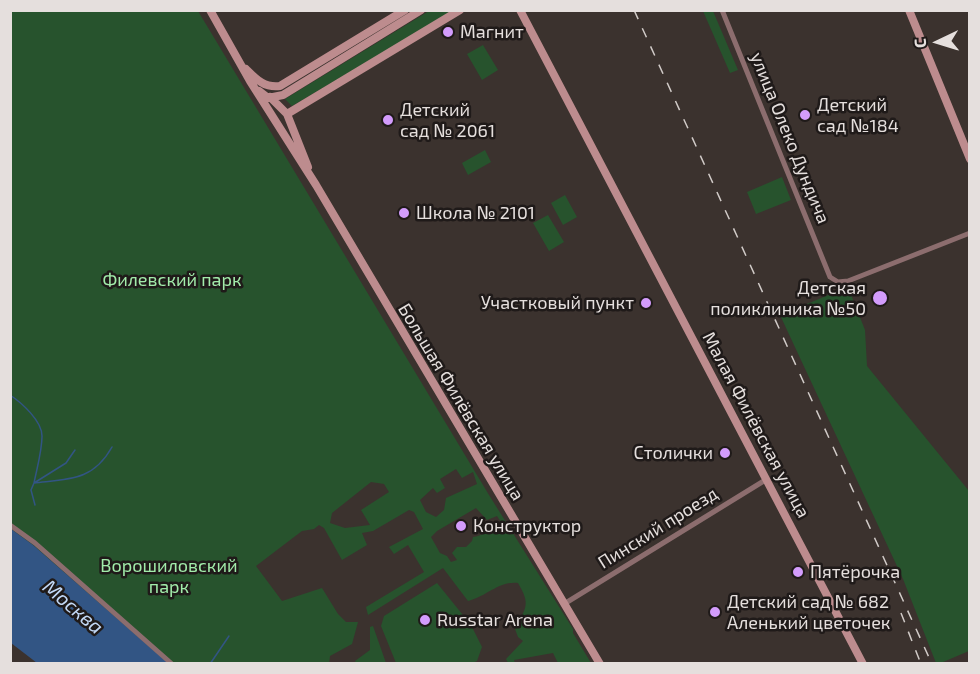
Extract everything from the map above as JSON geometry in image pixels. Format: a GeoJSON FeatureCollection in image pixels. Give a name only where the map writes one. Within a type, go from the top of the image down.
{"type":"FeatureCollection","features":[{"type":"Feature","properties":{"kind":"street","name":"Большая Филёвская улица"},"geometry":{"type":"LineString","coordinates":[[210,10],[250,81],[316,185],[600,663]]}},
{"type":"Feature","properties":{"kind":"street"},"geometry":{"type":"LineString","coordinates":[[272,98],[280,86],[405,10]]}},
{"type":"Feature","properties":{"kind":"street"},"geometry":{"type":"LineString","coordinates":[[250,81],[264,96],[272,98],[287,93],[421,10]]}},
{"type":"Feature","properties":{"kind":"street"},"geometry":{"type":"LineString","coordinates":[[284,112],[460,10]]}},
{"type":"Feature","properties":{"kind":"street","name":"Малая Филёвская улица"},"geometry":{"type":"LineString","coordinates":[[520,10],[863,663]]}},
{"type":"Feature","properties":{"kind":"street","name":"улица Олеко Дундича"},"geometry":{"type":"LineString","coordinates":[[722,10],[830,277],[838,282],[848,281],[969,233]]}},
{"type":"Feature","properties":{"kind":"street"},"geometry":{"type":"LineString","coordinates":[[909,10],[969,159]]}},
{"type":"Feature","properties":{"kind":"street","name":"Большая Филёвская улица"},"geometry":{"type":"LineString","coordinates":[[243,66],[260,82],[284,112],[316,185]]}},
{"type":"Feature","properties":{"kind":"street"},"geometry":{"type":"LineString","coordinates":[[260,82],[270,86],[280,86]]}},
{"type":"Feature","properties":{"kind":"street"},"geometry":{"type":"LineString","coordinates":[[284,112],[287,93]]}},
{"type":"Feature","properties":{"kind":"street","name":"Большая Филёвская улица"},"geometry":{"type":"LineString","coordinates":[[272,98],[271,108],[276,123]]}},
{"type":"Feature","properties":{"kind":"street","name":"Пинский проезд"},"geometry":{"type":"LineString","coordinates":[[564,604],[767,479]]}},
{"type":"Feature","properties":{"kind":"street"},"geometry":{"type":"LineString","coordinates":[[10,525],[35,543],[172,663]]}},
{"type":"Feature","properties":{"kind":"green space","name":"Филевский парк"},"geometry":{"type":"Polygon","coordinates":[[[11,11],[198,11],[489,495],[573,629],[573,633],[591,663],[558,663],[553,653],[508,663],[506,659],[523,641],[518,637],[515,629],[526,606],[525,596],[518,583],[499,586],[468,601],[443,568],[368,615],[366,607],[424,572],[408,545],[394,554],[389,547],[423,529],[414,512],[409,510],[373,531],[362,533],[367,545],[342,560],[324,528],[319,525],[314,529],[302,531],[256,566],[282,601],[322,588],[338,614],[346,622],[358,622],[352,644],[330,656],[329,664],[168,663],[33,545],[11,529],[11,11]],[[456,469],[440,479],[445,488],[437,493],[433,488],[420,500],[426,512],[436,517],[444,510],[446,498],[477,484],[473,472],[462,478],[456,469]],[[371,482],[332,513],[330,523],[345,528],[370,525],[361,510],[389,492],[384,484],[371,482]],[[476,508],[431,537],[440,553],[447,556],[451,562],[457,560],[452,553],[457,547],[466,547],[473,537],[496,529],[499,533],[505,528],[497,516],[487,520],[476,508]]]}},
{"type":"Feature","properties":{"kind":"green space"},"geometry":{"type":"Polygon","coordinates":[[[429,11],[454,11],[292,106],[285,99],[429,11]]]}},
{"type":"Feature","properties":{"kind":"green space"},"geometry":{"type":"Polygon","coordinates":[[[703,11],[713,11],[738,70],[730,73],[703,11]]]}},
{"type":"Feature","properties":{"kind":"green space"},"geometry":{"type":"Polygon","coordinates":[[[483,45],[498,70],[482,80],[467,54],[483,45]]]}},
{"type":"Feature","properties":{"kind":"green space"},"geometry":{"type":"Polygon","coordinates":[[[485,150],[491,162],[468,175],[462,163],[485,150]]]}},
{"type":"Feature","properties":{"kind":"green space"},"geometry":{"type":"Polygon","coordinates":[[[782,177],[791,200],[756,214],[747,192],[782,177]]]}},
{"type":"Feature","properties":{"kind":"green space"},"geometry":{"type":"Polygon","coordinates":[[[565,195],[577,217],[563,225],[551,203],[565,195]]]}},
{"type":"Feature","properties":{"kind":"green space"},"geometry":{"type":"Polygon","coordinates":[[[548,215],[564,242],[549,251],[533,223],[548,215]]]}},
{"type":"Feature","properties":{"kind":"green space"},"geometry":{"type":"Polygon","coordinates":[[[848,287],[865,330],[867,366],[969,491],[969,651],[943,663],[936,663],[903,579],[780,315],[848,287]]]}},
{"type":"Feature","properties":{"kind":"green space","name":"Russtar Arena"},"geometry":{"type":"Polygon","coordinates":[[[437,583],[471,625],[482,647],[477,661],[470,664],[396,663],[381,626],[384,616],[437,583]]]}},
{"type":"Feature","properties":{"kind":"green space"},"geometry":{"type":"Polygon","coordinates":[[[373,626],[386,663],[356,663],[355,661],[370,650],[370,627],[373,626]]]}},
{"type":"Feature","properties":{"kind":"water","name":"Москва"},"geometry":{"type":"Polygon","coordinates":[[[11,529],[33,545],[168,663],[37,663],[11,643],[11,529]]]}},
{"type":"Feature","properties":{"kind":"waterway"},"geometry":{"type":"LineString","coordinates":[[10,395],[30,413],[41,430],[41,448],[34,483],[69,479],[88,472],[105,458],[112,447]]}},
{"type":"Feature","properties":{"kind":"waterway"},"geometry":{"type":"LineString","coordinates":[[35,505],[31,490],[34,483],[66,463],[75,450]]}},
{"type":"Feature","properties":{"kind":"waterway"},"geometry":{"type":"LineString","coordinates":[[210,664],[229,636]]}},
{"type":"Feature","properties":{"kind":"railway"},"geometry":{"type":"LineString","coordinates":[[634,10],[932,664]]}},
{"type":"Feature","properties":{"kind":"railway"},"geometry":{"type":"LineString","coordinates":[[901,613],[921,664]]}},
{"type":"Feature","properties":{"kind":"place","name":"Магнит"},"geometry":{"type":"Point","coordinates":[448,32]}},
{"type":"Feature","properties":{"kind":"place","name":"Детский сад №184"},"geometry":{"type":"Point","coordinates":[805,115]}},
{"type":"Feature","properties":{"kind":"place","name":"Детский сад № 2061"},"geometry":{"type":"Point","coordinates":[388,120]}},
{"type":"Feature","properties":{"kind":"place","name":"Школа № 2101"},"geometry":{"type":"Point","coordinates":[404,213]}},
{"type":"Feature","properties":{"kind":"place","name":"Детская поликлиника №50"},"geometry":{"type":"Point","coordinates":[880,298]}},
{"type":"Feature","properties":{"kind":"place","name":"Участковый пункт"},"geometry":{"type":"Point","coordinates":[646,303]}},
{"type":"Feature","properties":{"kind":"place","name":"Столички"},"geometry":{"type":"Point","coordinates":[725,453]}},
{"type":"Feature","properties":{"kind":"place","name":"Конструктор"},"geometry":{"type":"Point","coordinates":[461,526]}},
{"type":"Feature","properties":{"kind":"place","name":"Пятёрочка"},"geometry":{"type":"Point","coordinates":[798,572]}},
{"type":"Feature","properties":{"kind":"place","name":"Детский сад № 682 Аленький цветочек"},"geometry":{"type":"Point","coordinates":[715,612]}},
{"type":"Feature","properties":{"kind":"place","name":"Russtar Arena"},"geometry":{"type":"Point","coordinates":[425,620]}},
{"type":"Feature","properties":{"kind":"park label","name":"Ворошиловский парк"},"geometry":{"type":"Point","coordinates":[169,576]}}]}
